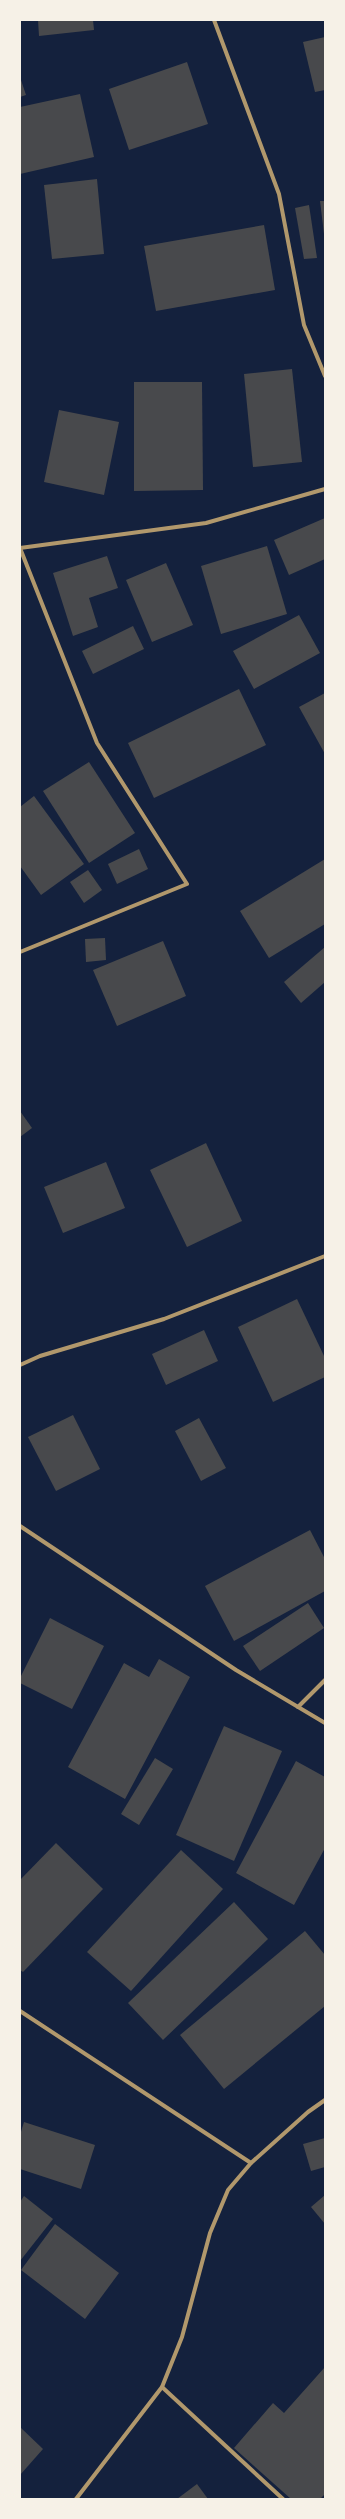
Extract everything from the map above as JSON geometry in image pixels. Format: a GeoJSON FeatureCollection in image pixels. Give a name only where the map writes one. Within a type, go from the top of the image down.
{"type":"FeatureCollection","features":[{"type":"Feature","properties":{"kind":"street"},"geometry":{"type":"LineString","coordinates":[[214,20],[278,194],[304,325],[325,376]]}},
{"type":"Feature","properties":{"kind":"street"},"geometry":{"type":"LineString","coordinates":[[20,952],[186,884],[98,743],[20,548],[206,523],[325,489]]}},
{"type":"Feature","properties":{"kind":"street"},"geometry":{"type":"LineString","coordinates":[[20,1365],[48,1353],[164,1319],[325,1256]]}},
{"type":"Feature","properties":{"kind":"street"},"geometry":{"type":"LineString","coordinates":[[20,1526],[236,1670],[325,1724]]}},
{"type":"Feature","properties":{"kind":"street"},"geometry":{"type":"LineString","coordinates":[[298,1707],[325,1680]]}},
{"type":"Feature","properties":{"kind":"street"},"geometry":{"type":"LineString","coordinates":[[20,2011],[251,2163]]}},
{"type":"Feature","properties":{"kind":"street"},"geometry":{"type":"LineString","coordinates":[[76,2499],[162,2387],[182,2337],[210,2233],[228,2190],[251,2163],[308,2112],[325,2100]]}},
{"type":"Feature","properties":{"kind":"street"},"geometry":{"type":"LineString","coordinates":[[162,2387],[283,2499]]}},
{"type":"Feature","properties":{"kind":"building"},"geometry":{"type":"Polygon","coordinates":[[[38,20],[93,20],[94,30],[39,36],[38,20]]]}},
{"type":"Feature","properties":{"kind":"building"},"geometry":{"type":"Polygon","coordinates":[[[325,37],[325,90],[315,92],[303,42],[325,37]]]}},
{"type":"Feature","properties":{"kind":"building"},"geometry":{"type":"Polygon","coordinates":[[[187,62],[208,124],[129,150],[109,89],[187,62]]]}},
{"type":"Feature","properties":{"kind":"building"},"geometry":{"type":"Polygon","coordinates":[[[20,77],[26,95],[20,97],[20,77]]]}},
{"type":"Feature","properties":{"kind":"building"},"geometry":{"type":"Polygon","coordinates":[[[80,94],[94,157],[20,174],[20,107],[80,94]]]}},
{"type":"Feature","properties":{"kind":"building"},"geometry":{"type":"Polygon","coordinates":[[[97,179],[104,254],[52,259],[44,185],[97,179]]]}},
{"type":"Feature","properties":{"kind":"building"},"geometry":{"type":"Polygon","coordinates":[[[320,201],[325,201],[325,234],[324,234],[320,201]]]}},
{"type":"Feature","properties":{"kind":"building"},"geometry":{"type":"Polygon","coordinates":[[[309,205],[317,258],[304,259],[295,208],[309,205]]]}},
{"type":"Feature","properties":{"kind":"building"},"geometry":{"type":"Polygon","coordinates":[[[264,225],[275,290],[156,311],[144,246],[264,225]]]}},
{"type":"Feature","properties":{"kind":"building"},"geometry":{"type":"Polygon","coordinates":[[[292,369],[302,462],[253,467],[244,374],[292,369]]]}},
{"type":"Feature","properties":{"kind":"building"},"geometry":{"type":"Polygon","coordinates":[[[134,382],[202,382],[203,490],[134,491],[134,382]]]}},
{"type":"Feature","properties":{"kind":"building"},"geometry":{"type":"Polygon","coordinates":[[[59,410],[119,422],[104,495],[44,482],[59,410]]]}},
{"type":"Feature","properties":{"kind":"building"},"geometry":{"type":"Polygon","coordinates":[[[325,518],[325,559],[289,575],[274,540],[325,518]]]}},
{"type":"Feature","properties":{"kind":"building"},"geometry":{"type":"Polygon","coordinates":[[[267,546],[287,614],[221,634],[201,566],[267,546]]]}},
{"type":"Feature","properties":{"kind":"building"},"geometry":{"type":"Polygon","coordinates":[[[107,556],[118,588],[89,598],[98,627],[73,636],[53,573],[107,556]]]}},
{"type":"Feature","properties":{"kind":"building"},"geometry":{"type":"Polygon","coordinates":[[[166,563],[193,625],[152,642],[126,580],[166,563]]]}},
{"type":"Feature","properties":{"kind":"building"},"geometry":{"type":"Polygon","coordinates":[[[299,615],[320,653],[254,689],[233,651],[299,615]]]}},
{"type":"Feature","properties":{"kind":"building"},"geometry":{"type":"Polygon","coordinates":[[[133,626],[144,649],[93,674],[82,651],[133,626]]]}},
{"type":"Feature","properties":{"kind":"building"},"geometry":{"type":"Polygon","coordinates":[[[239,689],[266,745],[154,798],[128,743],[239,689]]]}},
{"type":"Feature","properties":{"kind":"building"},"geometry":{"type":"Polygon","coordinates":[[[325,693],[325,754],[299,707],[325,693]]]}},
{"type":"Feature","properties":{"kind":"building"},"geometry":{"type":"Polygon","coordinates":[[[89,762],[135,833],[89,863],[43,791],[89,762]]]}},
{"type":"Feature","properties":{"kind":"building"},"geometry":{"type":"Polygon","coordinates":[[[34,796],[84,864],[41,895],[20,866],[20,807],[34,796]]]}},
{"type":"Feature","properties":{"kind":"building"},"geometry":{"type":"Polygon","coordinates":[[[139,849],[148,869],[117,884],[108,864],[139,849]]]}},
{"type":"Feature","properties":{"kind":"building"},"geometry":{"type":"Polygon","coordinates":[[[325,859],[325,924],[269,958],[240,911],[325,859]]]}},
{"type":"Feature","properties":{"kind":"building"},"geometry":{"type":"Polygon","coordinates":[[[88,870],[102,890],[84,903],[70,882],[88,870]]]}},
{"type":"Feature","properties":{"kind":"building"},"geometry":{"type":"Polygon","coordinates":[[[105,938],[106,960],[86,962],[85,939],[105,938]]]}},
{"type":"Feature","properties":{"kind":"building"},"geometry":{"type":"Polygon","coordinates":[[[163,941],[186,996],[117,1026],[93,970],[163,941]]]}},
{"type":"Feature","properties":{"kind":"building"},"geometry":{"type":"Polygon","coordinates":[[[325,947],[325,982],[301,1003],[284,982],[325,947]]]}},
{"type":"Feature","properties":{"kind":"building"},"geometry":{"type":"Polygon","coordinates":[[[20,1111],[32,1128],[20,1137],[20,1111]]]}},
{"type":"Feature","properties":{"kind":"building"},"geometry":{"type":"Polygon","coordinates":[[[206,1143],[242,1221],[187,1247],[150,1170],[206,1143]]]}},
{"type":"Feature","properties":{"kind":"building"},"geometry":{"type":"Polygon","coordinates":[[[106,1162],[125,1208],[63,1233],[44,1187],[106,1162]]]}},
{"type":"Feature","properties":{"kind":"building"},"geometry":{"type":"Polygon","coordinates":[[[297,1299],[325,1358],[325,1377],[273,1402],[238,1327],[297,1299]]]}},
{"type":"Feature","properties":{"kind":"building"},"geometry":{"type":"Polygon","coordinates":[[[204,1330],[218,1361],[166,1385],[152,1354],[204,1330]]]}},
{"type":"Feature","properties":{"kind":"building"},"geometry":{"type":"Polygon","coordinates":[[[73,1415],[100,1469],[56,1491],[28,1437],[73,1415]]]}},
{"type":"Feature","properties":{"kind":"building"},"geometry":{"type":"Polygon","coordinates":[[[199,1418],[226,1468],[201,1481],[175,1431],[199,1418]]]}},
{"type":"Feature","properties":{"kind":"building"},"geometry":{"type":"Polygon","coordinates":[[[310,1530],[325,1559],[325,1591],[234,1641],[205,1586],[310,1530]]]}},
{"type":"Feature","properties":{"kind":"building"},"geometry":{"type":"Polygon","coordinates":[[[308,1603],[324,1628],[260,1671],[243,1646],[308,1603]]]}},
{"type":"Feature","properties":{"kind":"building"},"geometry":{"type":"Polygon","coordinates":[[[50,1618],[104,1646],[72,1709],[20,1683],[20,1678],[50,1618]]]}},
{"type":"Feature","properties":{"kind":"building"},"geometry":{"type":"Polygon","coordinates":[[[159,1659],[190,1677],[125,1799],[68,1767],[124,1663],[149,1677],[159,1659]]]}},
{"type":"Feature","properties":{"kind":"building"},"geometry":{"type":"Polygon","coordinates":[[[224,1726],[282,1751],[234,1861],[176,1835],[224,1726]]]}},
{"type":"Feature","properties":{"kind":"building"},"geometry":{"type":"Polygon","coordinates":[[[155,1758],[173,1769],[139,1825],[121,1814],[155,1758]]]}},
{"type":"Feature","properties":{"kind":"building"},"geometry":{"type":"Polygon","coordinates":[[[296,1761],[325,1777],[325,1848],[294,1905],[236,1873],[296,1761]]]}},
{"type":"Feature","properties":{"kind":"building"},"geometry":{"type":"Polygon","coordinates":[[[56,1843],[103,1889],[23,1972],[20,1970],[20,1880],[56,1843]]]}},
{"type":"Feature","properties":{"kind":"building"},"geometry":{"type":"Polygon","coordinates":[[[181,1850],[223,1889],[131,1991],[87,1952],[181,1850]]]}},
{"type":"Feature","properties":{"kind":"building"},"geometry":{"type":"Polygon","coordinates":[[[234,1902],[268,1939],[163,2040],[128,2003],[234,1902]]]}},
{"type":"Feature","properties":{"kind":"building"},"geometry":{"type":"Polygon","coordinates":[[[305,1931],[325,1955],[325,2006],[224,2089],[180,2035],[305,1931]]]}},
{"type":"Feature","properties":{"kind":"building"},"geometry":{"type":"Polygon","coordinates":[[[24,2122],[95,2145],[81,2189],[20,2169],[20,2135],[24,2122]]]}},
{"type":"Feature","properties":{"kind":"building"},"geometry":{"type":"Polygon","coordinates":[[[325,2138],[325,2167],[311,2171],[303,2144],[325,2138]]]}},
{"type":"Feature","properties":{"kind":"building"},"geometry":{"type":"Polygon","coordinates":[[[325,2195],[325,2224],[311,2207],[325,2195]]]}},
{"type":"Feature","properties":{"kind":"building"},"geometry":{"type":"Polygon","coordinates":[[[24,2196],[53,2219],[20,2261],[20,2202],[24,2196]]]}},
{"type":"Feature","properties":{"kind":"building"},"geometry":{"type":"Polygon","coordinates":[[[55,2224],[119,2273],[85,2319],[21,2270],[55,2224]]]}},
{"type":"Feature","properties":{"kind":"building"},"geometry":{"type":"Polygon","coordinates":[[[325,2367],[325,2494],[320,2499],[291,2499],[234,2448],[273,2403],[284,2413],[325,2367]]]}},
{"type":"Feature","properties":{"kind":"building"},"geometry":{"type":"Polygon","coordinates":[[[20,2427],[43,2449],[20,2475],[20,2427]]]}},
{"type":"Feature","properties":{"kind":"building"},"geometry":{"type":"Polygon","coordinates":[[[197,2484],[208,2499],[177,2499],[197,2484]]]}}]}
